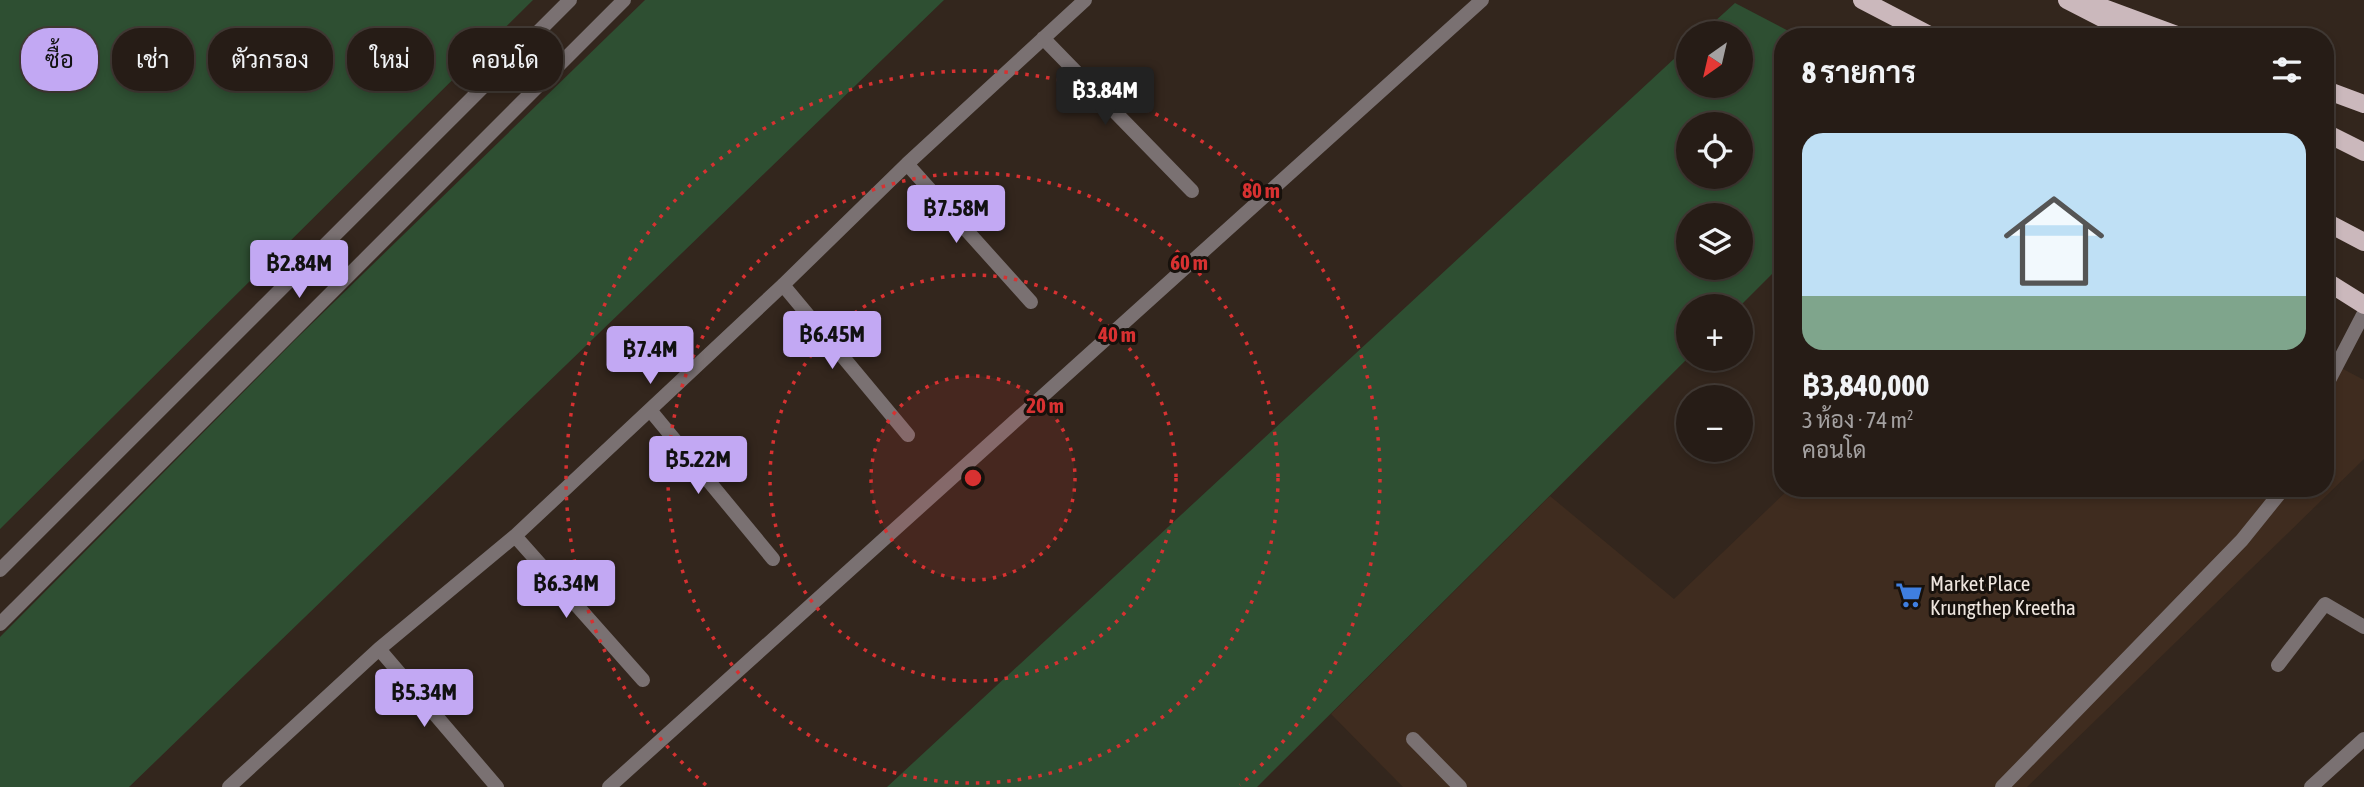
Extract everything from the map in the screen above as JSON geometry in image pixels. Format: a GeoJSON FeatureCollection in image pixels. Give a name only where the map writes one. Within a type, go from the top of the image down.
{"type":"FeatureCollection","features":[{"type":"Feature","properties":{"kind":"main road"},"geometry":{"type":"LineString","coordinates":[[1862,0],[1916,28]]}},
{"type":"Feature","properties":{"kind":"main road"},"geometry":{"type":"LineString","coordinates":[[2067,0],[2121,28]]}},
{"type":"Feature","properties":{"kind":"main road"},"geometry":{"type":"LineString","coordinates":[[2082,0],[2158,28]]}},
{"type":"Feature","properties":{"kind":"main road"},"geometry":{"type":"LineString","coordinates":[[2334,93],[2364,104]]}},
{"type":"Feature","properties":{"kind":"main road"},"geometry":{"type":"LineString","coordinates":[[2334,136],[2364,152]]}},
{"type":"Feature","properties":{"kind":"main road"},"geometry":{"type":"LineString","coordinates":[[2334,226],[2364,242]]}},
{"type":"Feature","properties":{"kind":"main road"},"geometry":{"type":"LineString","coordinates":[[2334,286],[2364,305]]}},
{"type":"Feature","properties":{"kind":"street"},"geometry":{"type":"LineString","coordinates":[[0,570],[570,0]]}},
{"type":"Feature","properties":{"kind":"street"},"geometry":{"type":"LineString","coordinates":[[0,624],[624,0]]}},
{"type":"Feature","properties":{"kind":"street"},"geometry":{"type":"LineString","coordinates":[[231,786],[379,649],[515,536],[783,285],[907,163],[1084,0]]}},
{"type":"Feature","properties":{"kind":"street"},"geometry":{"type":"LineString","coordinates":[[609,787],[1482,0]]}},
{"type":"Feature","properties":{"kind":"street"},"geometry":{"type":"LineString","coordinates":[[1043,38],[1192,191]]}},
{"type":"Feature","properties":{"kind":"street"},"geometry":{"type":"LineString","coordinates":[[907,163],[1031,302]]}},
{"type":"Feature","properties":{"kind":"street"},"geometry":{"type":"LineString","coordinates":[[783,285],[908,435]]}},
{"type":"Feature","properties":{"kind":"street"},"geometry":{"type":"LineString","coordinates":[[2334,371],[2364,313]]}},
{"type":"Feature","properties":{"kind":"street"},"geometry":{"type":"LineString","coordinates":[[650,410],[774,559]]}},
{"type":"Feature","properties":{"kind":"street"},"geometry":{"type":"LineString","coordinates":[[2002,787],[2242,540],[2277,497]]}},
{"type":"Feature","properties":{"kind":"street"},"geometry":{"type":"LineString","coordinates":[[515,536],[643,680]]}},
{"type":"Feature","properties":{"kind":"street"},"geometry":{"type":"LineString","coordinates":[[2278,665],[2325,604],[2364,627]]}},
{"type":"Feature","properties":{"kind":"street"},"geometry":{"type":"LineString","coordinates":[[379,649],[496,787]]}},
{"type":"Feature","properties":{"kind":"street"},"geometry":{"type":"LineString","coordinates":[[1413,739],[1460,787]]}},
{"type":"Feature","properties":{"kind":"street"},"geometry":{"type":"LineString","coordinates":[[2311,787],[2364,739]]}},
{"type":"Feature","properties":{"kind":"shaded area"},"geometry":{"type":"Polygon","coordinates":[[[2334,364],[2364,380],[2364,459],[2334,488],[2334,364]]]}},
{"type":"Feature","properties":{"kind":"shaded area"},"geometry":{"type":"Polygon","coordinates":[[[1550,496],[1674,599],[1781,497],[2325,497],[2027,787],[1403,787],[1331,714],[1550,496]]]}},
{"type":"Feature","properties":{"kind":"green space"},"geometry":{"type":"Polygon","coordinates":[[[0,0],[533,0],[505,28],[448,28],[448,84],[0,529],[0,0]]]}},
{"type":"Feature","properties":{"kind":"green space"},"geometry":{"type":"Polygon","coordinates":[[[645,0],[944,0],[129,787],[0,787],[0,637],[296,339],[551,91],[563,91],[563,80],[645,0]]]}},
{"type":"Feature","properties":{"kind":"green space"},"geometry":{"type":"Polygon","coordinates":[[[1735,3],[1783,28],[1774,28],[1774,272],[1752,294],[1676,294],[1676,370],[1257,787],[887,787],[1676,57],[1676,98],[1754,98],[1754,21],[1715,21],[1735,3]]]}},
{"type":"Feature","properties":{"kind":"place","name":"Market Place Krungthep Kreetha"},"geometry":{"type":"Point","coordinates":[1909,595]}}]}
